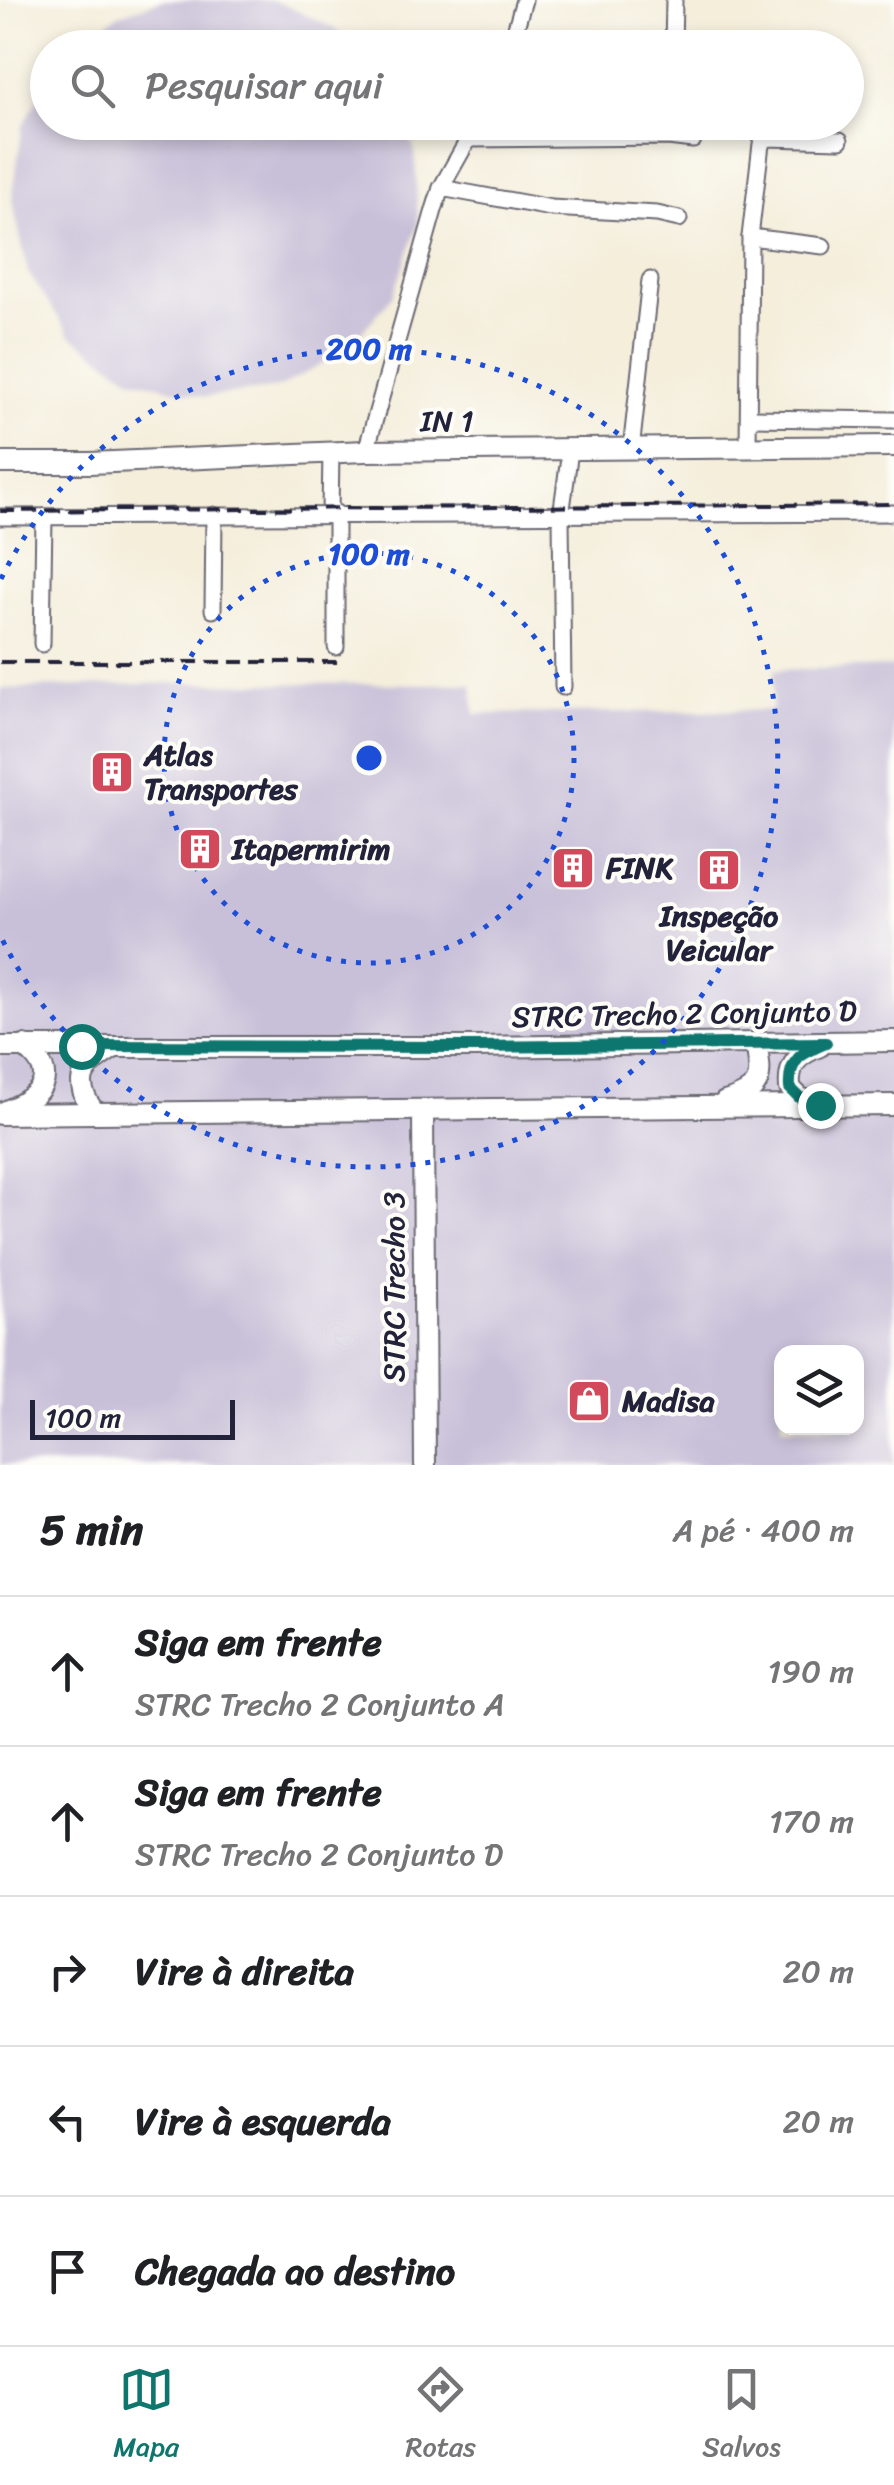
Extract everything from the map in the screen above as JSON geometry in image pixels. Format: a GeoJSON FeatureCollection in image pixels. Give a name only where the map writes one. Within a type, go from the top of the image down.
{"type":"FeatureCollection","features":[{"type":"Feature","properties":{"kind":"street"},"geometry":{"type":"LineString","coordinates":[[515,30],[524,0]]}},
{"type":"Feature","properties":{"kind":"street"},"geometry":{"type":"LineString","coordinates":[[674,0],[674,30]]}},
{"type":"Feature","properties":{"kind":"street"},"geometry":{"type":"LineString","coordinates":[[366,451],[441,188],[469,140]]}},
{"type":"Feature","properties":{"kind":"street"},"geometry":{"type":"LineString","coordinates":[[748,447],[750,238],[763,140],[840,140]]}},
{"type":"Feature","properties":{"kind":"street"},"geometry":{"type":"LineString","coordinates":[[441,188],[551,208],[657,214],[679,219]]}},
{"type":"Feature","properties":{"kind":"street"},"geometry":{"type":"LineString","coordinates":[[750,238],[822,246]]}},
{"type":"Feature","properties":{"kind":"street"},"geometry":{"type":"LineString","coordinates":[[630,450],[650,280]]}},
{"type":"Feature","properties":{"kind":"street"},"geometry":{"type":"LineString","coordinates":[[748,418],[894,420]]}},
{"type":"Feature","properties":{"kind":"street","name":"IN 1"},"geometry":{"type":"LineString","coordinates":[[0,462],[366,451],[894,446]]}},
{"type":"Feature","properties":{"kind":"street"},"geometry":{"type":"LineString","coordinates":[[562,687],[561,516],[570,450]]}},
{"type":"Feature","properties":{"kind":"street"},"geometry":{"type":"LineString","coordinates":[[331,452],[336,647]]}},
{"type":"Feature","properties":{"kind":"street"},"geometry":{"type":"LineString","coordinates":[[0,516],[894,513]]}},
{"type":"Feature","properties":{"kind":"street"},"geometry":{"type":"LineString","coordinates":[[213,610],[214,515]]}},
{"type":"Feature","properties":{"kind":"street"},"geometry":{"type":"LineString","coordinates":[[42,644],[44,517]]}},
{"type":"Feature","properties":{"kind":"street","name":"STRC Trecho 2 Conjunto D"},"geometry":{"type":"LineString","coordinates":[[0,1047],[475,1047],[894,1041]]}},
{"type":"Feature","properties":{"kind":"street"},"geometry":{"type":"LineString","coordinates":[[820,1105],[800,1098],[790,1088],[789,1073],[795,1058],[826,1043]]}},
{"type":"Feature","properties":{"kind":"street"},"geometry":{"type":"LineString","coordinates":[[714,1106],[746,1095],[755,1087],[760,1072],[756,1044]]}},
{"type":"Feature","properties":{"kind":"street"},"geometry":{"type":"LineString","coordinates":[[0,1114],[34,1097],[43,1083],[40,1062],[24,1046]]}},
{"type":"Feature","properties":{"kind":"street"},"geometry":{"type":"LineString","coordinates":[[95,1113],[82,1090],[82,1075],[90,1064],[116,1046]]}},
{"type":"Feature","properties":{"kind":"street"},"geometry":{"type":"LineString","coordinates":[[0,1114],[894,1104]]}},
{"type":"Feature","properties":{"kind":"street","name":"STRC Trecho 3"},"geometry":{"type":"LineString","coordinates":[[422,1110],[425,1465]]}},
{"type":"Feature","properties":{"kind":"shaded area"},"geometry":{"type":"Polygon","coordinates":[[[163,0],[273,0],[336,30],[99,30],[119,14],[163,0]]]}},
{"type":"Feature","properties":{"kind":"shaded area"},"geometry":{"type":"Polygon","coordinates":[[[30,113],[30,140],[410,140],[415,151],[418,225],[393,296],[344,352],[278,388],[204,397],[131,378],[70,335],[28,272],[12,199],[23,125],[30,113]]]}},
{"type":"Feature","properties":{"kind":"shaded area"},"geometry":{"type":"Polygon","coordinates":[[[894,667],[894,1465],[0,1465],[0,689],[168,683],[472,684],[475,714],[772,710],[774,670],[894,667]]]}},
{"type":"Feature","properties":{"kind":"railway"},"geometry":{"type":"LineString","coordinates":[[0,511],[894,504]]}},
{"type":"Feature","properties":{"kind":"railway"},"geometry":{"type":"LineString","coordinates":[[0,662],[340,662]]}},
{"type":"Feature","properties":{"kind":"place","name":"Atlas Transportes"},"geometry":{"type":"Point","coordinates":[112,772]}},
{"type":"Feature","properties":{"kind":"place","name":"Itapermirim"},"geometry":{"type":"Point","coordinates":[200,849]}},
{"type":"Feature","properties":{"kind":"place","name":"FINK"},"geometry":{"type":"Point","coordinates":[573,868]}},
{"type":"Feature","properties":{"kind":"place","name":"Inspeção Veicular"},"geometry":{"type":"Point","coordinates":[719,870]}},
{"type":"Feature","properties":{"kind":"place","name":"Madisa"},"geometry":{"type":"Point","coordinates":[589,1401]}},
{"type":"Feature","properties":{"kind":"route"},"geometry":{"type":"LineString","coordinates":[[81,1046],[826,1043],[795,1058],[789,1073],[790,1088],[800,1098],[820,1105]]}}]}
